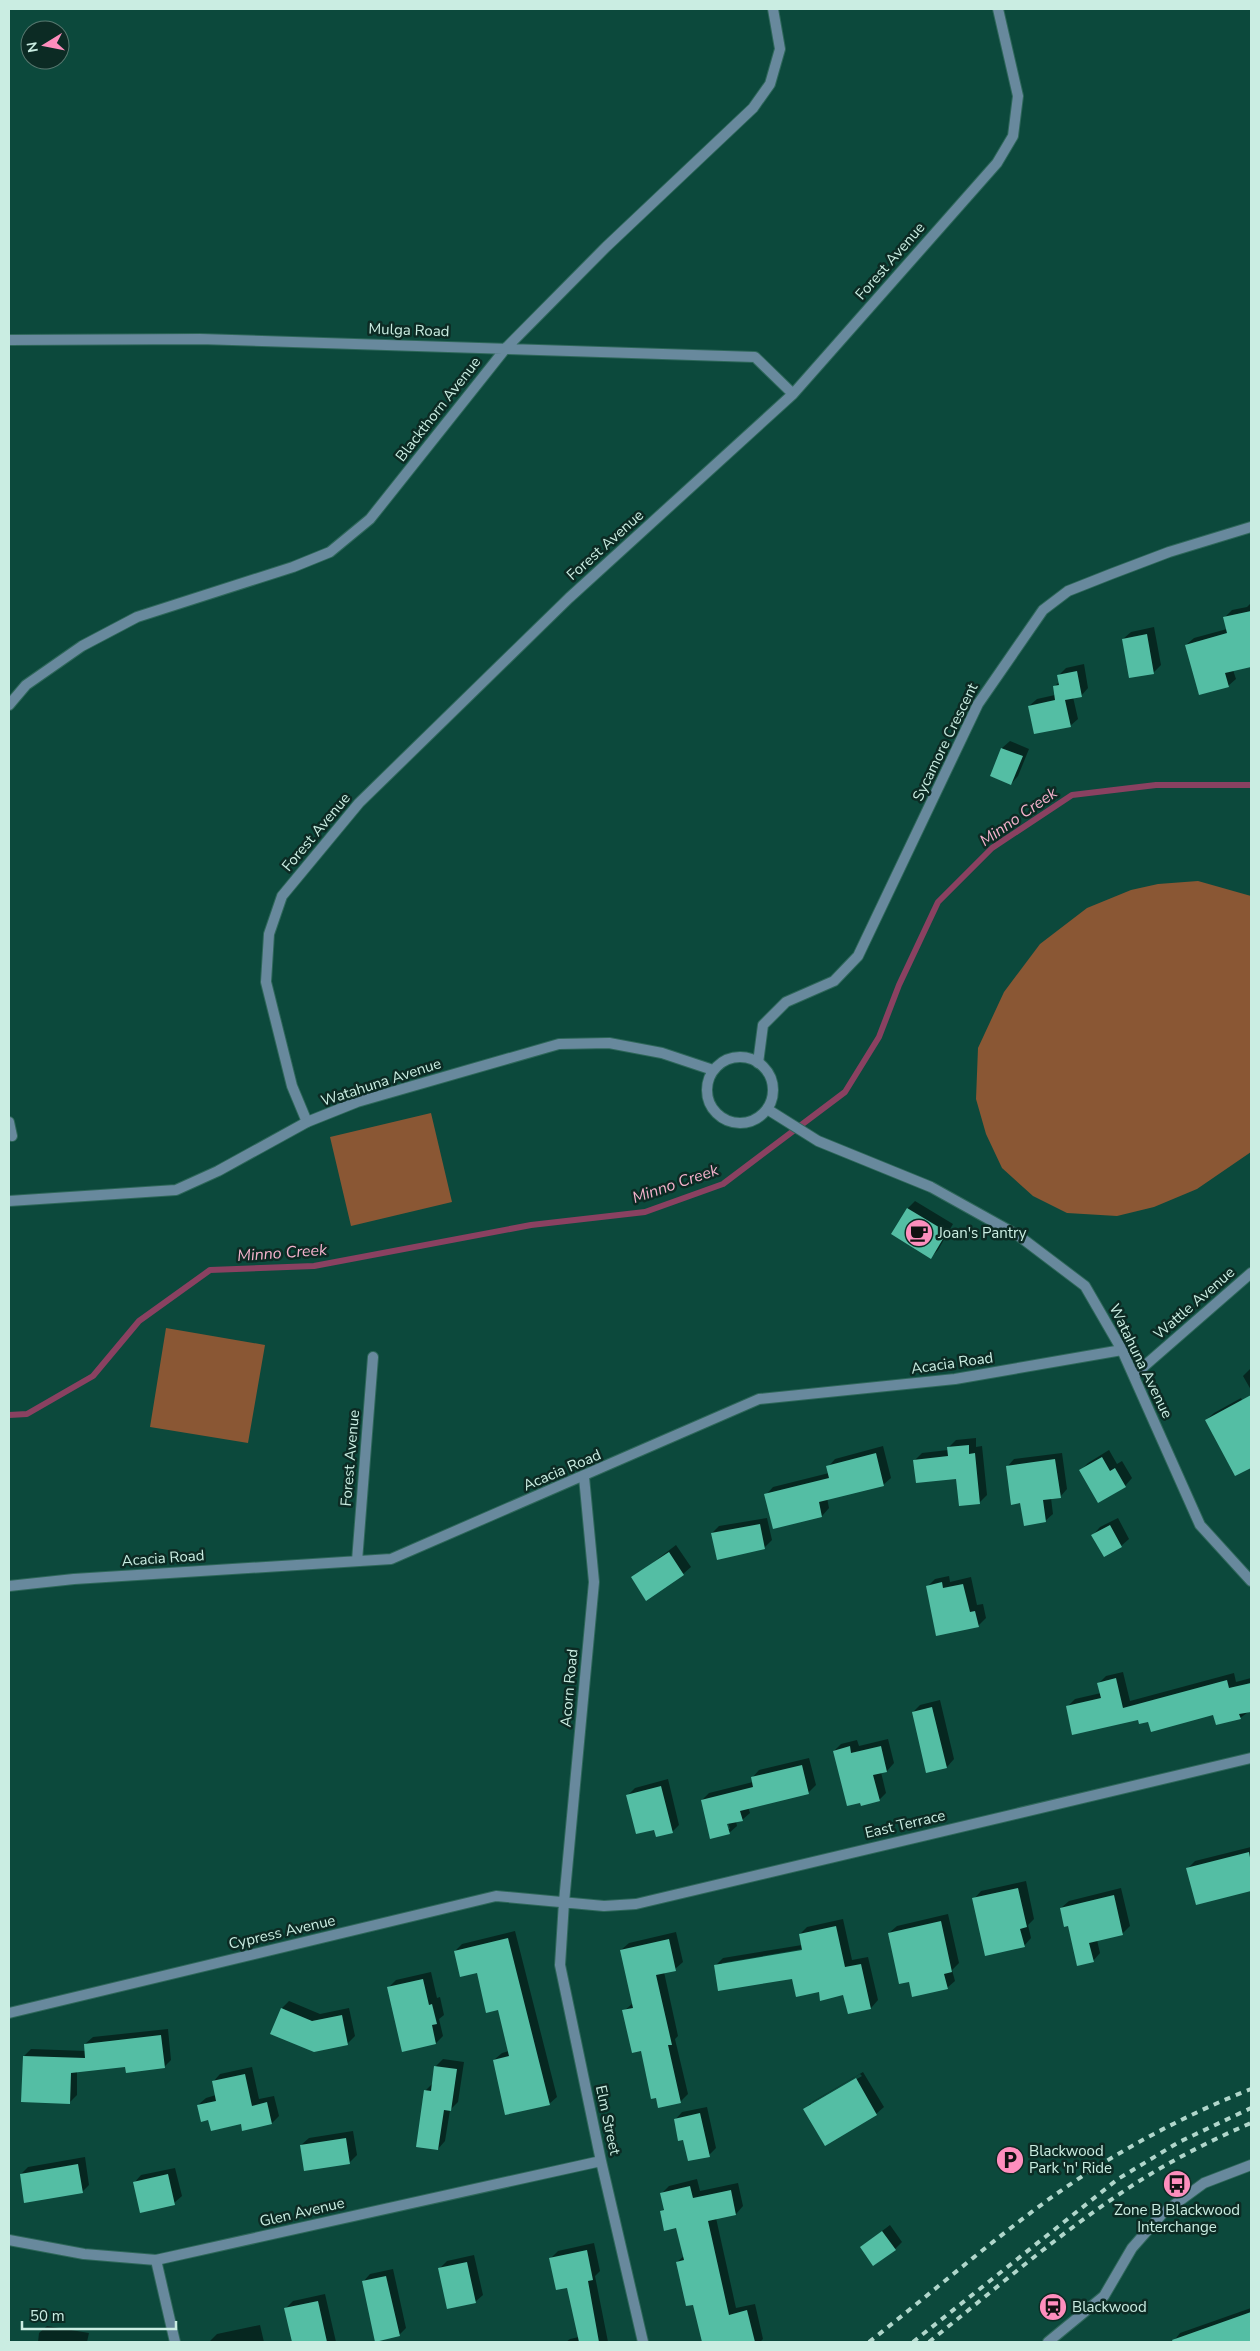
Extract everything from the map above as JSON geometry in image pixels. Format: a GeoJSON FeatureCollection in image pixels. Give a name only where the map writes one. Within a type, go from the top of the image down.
{"type":"FeatureCollection","features":[{"type":"Feature","properties":{"kind":"street","name":"Blackthorn Avenue"},"geometry":{"type":"LineString","coordinates":[[9,704],[26,685],[82,646],[137,617],[293,567],[330,552],[370,519],[506,348],[606,247],[753,108],[770,84],[780,49],[773,9]]}},
{"type":"Feature","properties":{"kind":"street","name":"Forest Avenue"},"geometry":{"type":"LineString","coordinates":[[306,1122],[292,1086],[266,982],[269,934],[282,896],[359,803],[569,598],[793,394],[997,163],[1013,136],[1018,96],[998,9]]}},
{"type":"Feature","properties":{"kind":"street","name":"Mulga Road"},"geometry":{"type":"LineString","coordinates":[[9,340],[200,339],[755,357],[793,394]]}},
{"type":"Feature","properties":{"kind":"street","name":"Sycamore Crescent"},"geometry":{"type":"LineString","coordinates":[[758,1063],[763,1025],[786,1002],[834,981],[858,956],[978,704],[1043,610],[1068,592],[1111,574],[1169,552],[1251,526]]}},
{"type":"Feature","properties":{"kind":"street","name":"Watahuna Avenue"},"geometry":{"type":"LineString","coordinates":[[9,1201],[176,1190],[218,1171],[306,1122],[357,1102],[559,1044],[609,1043],[662,1053],[713,1070]]}},
{"type":"Feature","properties":{"kind":"street"},"geometry":{"type":"LineString","coordinates":[[744,1057],[758,1063],[766,1071],[771,1081],[772,1092],[767,1109],[759,1117],[748,1122],[737,1123],[722,1118],[713,1110],[708,1100],[707,1089],[713,1070],[722,1062],[733,1058],[744,1057]]}},
{"type":"Feature","properties":{"kind":"street","name":"Watahuna Avenue"},"geometry":{"type":"LineString","coordinates":[[767,1109],[809,1136],[843,1152],[931,1187],[1020,1236],[1085,1286],[1122,1350],[1200,1525],[1251,1581]]}},
{"type":"Feature","properties":{"kind":"street"},"geometry":{"type":"LineString","coordinates":[[9,1122],[12,1136]]}},
{"type":"Feature","properties":{"kind":"street","name":"Wattle Avenue"},"geometry":{"type":"LineString","coordinates":[[1134,1375],[1251,1273]]}},
{"type":"Feature","properties":{"kind":"street","name":"Acacia Road"},"geometry":{"type":"LineString","coordinates":[[9,1586],[74,1579],[391,1559],[759,1400],[955,1379],[1122,1350]]}},
{"type":"Feature","properties":{"kind":"street","name":"Forest Avenue"},"geometry":{"type":"LineString","coordinates":[[357,1562],[373,1358]]}},
{"type":"Feature","properties":{"kind":"street","name":"Acorn Road"},"geometry":{"type":"LineString","coordinates":[[564,1902],[594,1582],[584,1477]]}},
{"type":"Feature","properties":{"kind":"street","name":"East Terrace"},"geometry":{"type":"LineString","coordinates":[[564,1902],[604,1906],[636,1904],[1251,1758]]}},
{"type":"Feature","properties":{"kind":"street","name":"Cypress Avenue"},"geometry":{"type":"LineString","coordinates":[[9,2013],[496,1896],[564,1902]]}},
{"type":"Feature","properties":{"kind":"street","name":"Elm Street"},"geometry":{"type":"LineString","coordinates":[[564,1902],[560,1965],[601,2161],[643,2342]]}},
{"type":"Feature","properties":{"kind":"street","name":"Glen Avenue"},"geometry":{"type":"LineString","coordinates":[[9,2240],[84,2254],[156,2260],[601,2161]]}},
{"type":"Feature","properties":{"kind":"street"},"geometry":{"type":"LineString","coordinates":[[1048,2342],[1104,2296],[1132,2248],[1163,2213],[1204,2183],[1251,2165]]}},
{"type":"Feature","properties":{"kind":"street"},"geometry":{"type":"LineString","coordinates":[[156,2260],[175,2342]]}},
{"type":"Feature","properties":{"kind":"shaded area"},"geometry":{"type":"Polygon","coordinates":[[[1198,881],[1251,896],[1251,1152],[1197,1189],[1154,1207],[1117,1216],[1067,1213],[1033,1196],[1002,1168],[986,1134],[976,1099],[978,1048],[1004,992],[1040,944],[1087,908],[1131,890],[1158,884],[1198,881]]]}},
{"type":"Feature","properties":{"kind":"shaded area"},"geometry":{"type":"Polygon","coordinates":[[[431,1113],[452,1202],[351,1226],[330,1137],[431,1113]]]}},
{"type":"Feature","properties":{"kind":"shaded area"},"geometry":{"type":"Polygon","coordinates":[[[166,1328],[265,1345],[248,1443],[150,1427],[166,1328]]]}},
{"type":"Feature","properties":{"kind":"building"},"geometry":{"type":"Polygon","coordinates":[[[1251,611],[1251,667],[1225,673],[1229,687],[1199,695],[1185,645],[1227,633],[1223,617],[1251,611]]]}},
{"type":"Feature","properties":{"kind":"building"},"geometry":{"type":"Polygon","coordinates":[[[1147,634],[1154,674],[1129,678],[1122,639],[1147,634]]]}},
{"type":"Feature","properties":{"kind":"building"},"geometry":{"type":"Polygon","coordinates":[[[1077,671],[1082,697],[1065,700],[1071,727],[1034,734],[1028,706],[1055,700],[1053,686],[1059,685],[1057,675],[1077,671]]]}},
{"type":"Feature","properties":{"kind":"building"},"geometry":{"type":"Polygon","coordinates":[[[1001,748],[1023,756],[1011,785],[990,776],[1001,748]]]}},
{"type":"Feature","properties":{"kind":"building","name":"Joan's Pantry"},"geometry":{"type":"Polygon","coordinates":[[[907,1208],[947,1232],[931,1259],[891,1234],[907,1208]]]}},
{"type":"Feature","properties":{"kind":"building"},"geometry":{"type":"Polygon","coordinates":[[[1251,1395],[1251,1468],[1235,1476],[1205,1420],[1251,1395]]]}},
{"type":"Feature","properties":{"kind":"building"},"geometry":{"type":"Polygon","coordinates":[[[969,1445],[969,1454],[975,1453],[980,1504],[959,1506],[956,1479],[916,1483],[913,1460],[948,1456],[947,1447],[969,1445]]]}},
{"type":"Feature","properties":{"kind":"building"},"geometry":{"type":"Polygon","coordinates":[[[876,1453],[884,1486],[819,1502],[822,1517],[773,1529],[764,1494],[829,1478],[826,1466],[876,1453]]]}},
{"type":"Feature","properties":{"kind":"building"},"geometry":{"type":"Polygon","coordinates":[[[1102,1457],[1110,1471],[1115,1468],[1126,1487],[1098,1503],[1079,1470],[1102,1457]]]}},
{"type":"Feature","properties":{"kind":"building"},"geometry":{"type":"Polygon","coordinates":[[[1055,1459],[1061,1498],[1043,1500],[1046,1522],[1024,1526],[1020,1503],[1011,1505],[1006,1466],[1055,1459]]]}},
{"type":"Feature","properties":{"kind":"building"},"geometry":{"type":"Polygon","coordinates":[[[760,1524],[765,1549],[717,1560],[711,1533],[760,1524]]]}},
{"type":"Feature","properties":{"kind":"building"},"geometry":{"type":"Polygon","coordinates":[[[1110,1525],[1122,1547],[1104,1557],[1091,1535],[1110,1525]]]}},
{"type":"Feature","properties":{"kind":"building"},"geometry":{"type":"Polygon","coordinates":[[[669,1552],[684,1575],[646,1601],[631,1577],[669,1552]]]}},
{"type":"Feature","properties":{"kind":"building"},"geometry":{"type":"Polygon","coordinates":[[[942,1582],[943,1588],[963,1584],[970,1612],[975,1611],[979,1627],[936,1636],[926,1586],[942,1582]]]}},
{"type":"Feature","properties":{"kind":"building"},"geometry":{"type":"Polygon","coordinates":[[[1116,1678],[1123,1708],[1227,1680],[1229,1688],[1251,1683],[1251,1712],[1239,1714],[1241,1719],[1216,1725],[1213,1715],[1151,1732],[1148,1722],[1139,1724],[1138,1720],[1072,1735],[1066,1706],[1101,1698],[1097,1683],[1116,1678]]]}},
{"type":"Feature","properties":{"kind":"building"},"geometry":{"type":"Polygon","coordinates":[[[932,1707],[947,1768],[926,1773],[912,1712],[932,1707]]]}},
{"type":"Feature","properties":{"kind":"building"},"geometry":{"type":"Polygon","coordinates":[[[850,1746],[851,1753],[881,1746],[887,1772],[873,1775],[880,1801],[861,1806],[860,1803],[847,1806],[833,1751],[850,1746]]]}},
{"type":"Feature","properties":{"kind":"building"},"geometry":{"type":"Polygon","coordinates":[[[802,1765],[809,1794],[740,1811],[743,1821],[727,1824],[730,1834],[710,1839],[701,1800],[753,1787],[751,1777],[802,1765]]]}},
{"type":"Feature","properties":{"kind":"building"},"geometry":{"type":"Polygon","coordinates":[[[661,1786],[673,1833],[656,1837],[654,1830],[636,1834],[626,1795],[661,1786]]]}},
{"type":"Feature","properties":{"kind":"building"},"geometry":{"type":"Polygon","coordinates":[[[1249,1852],[1251,1891],[1196,1905],[1186,1868],[1249,1852]]]}},
{"type":"Feature","properties":{"kind":"building"},"geometry":{"type":"Polygon","coordinates":[[[1018,1888],[1027,1927],[1020,1929],[1025,1947],[985,1956],[972,1898],[1018,1888]]]}},
{"type":"Feature","properties":{"kind":"building"},"geometry":{"type":"Polygon","coordinates":[[[1114,1895],[1123,1935],[1089,1943],[1094,1962],[1077,1966],[1068,1926],[1064,1927],[1060,1908],[1114,1895]]]}},
{"type":"Feature","properties":{"kind":"building"},"geometry":{"type":"Polygon","coordinates":[[[941,1921],[952,1972],[944,1974],[948,1989],[912,1997],[909,1982],[899,1984],[888,1933],[941,1921]]]}},
{"type":"Feature","properties":{"kind":"building"},"geometry":{"type":"Polygon","coordinates":[[[836,1926],[845,1967],[861,1964],[871,2009],[848,2014],[843,1995],[820,2001],[819,1992],[796,1997],[792,1979],[718,1991],[714,1965],[802,1950],[799,1934],[836,1926]]]}},
{"type":"Feature","properties":{"kind":"building"},"geometry":{"type":"Polygon","coordinates":[[[508,1938],[550,2105],[505,2115],[493,2060],[509,2056],[498,2010],[486,2013],[477,1973],[460,1977],[454,1951],[508,1938]]]}},
{"type":"Feature","properties":{"kind":"building"},"geometry":{"type":"Polygon","coordinates":[[[669,1939],[676,1971],[656,1975],[672,2045],[668,2045],[681,2103],[658,2108],[656,2098],[651,2099],[641,2051],[632,2053],[622,2010],[633,2008],[620,1950],[669,1939]]]}},
{"type":"Feature","properties":{"kind":"building"},"geometry":{"type":"Polygon","coordinates":[[[423,1979],[429,2005],[432,2004],[437,2024],[432,2025],[436,2044],[402,2052],[387,1987],[423,1979]]]}},
{"type":"Feature","properties":{"kind":"building"},"geometry":{"type":"Polygon","coordinates":[[[281,2008],[312,2021],[342,2015],[348,2045],[314,2052],[270,2034],[281,2008]]]}},
{"type":"Feature","properties":{"kind":"building"},"geometry":{"type":"Polygon","coordinates":[[[161,2035],[165,2068],[126,2073],[125,2067],[71,2073],[70,2104],[21,2102],[23,2056],[85,2058],[84,2044],[161,2035]]]}},
{"type":"Feature","properties":{"kind":"building"},"geometry":{"type":"Polygon","coordinates":[[[434,2066],[457,2069],[451,2111],[444,2110],[438,2150],[416,2147],[424,2090],[431,2091],[434,2066]]]}},
{"type":"Feature","properties":{"kind":"building"},"geometry":{"type":"Polygon","coordinates":[[[245,2074],[252,2106],[267,2102],[272,2124],[242,2131],[241,2124],[211,2131],[208,2120],[201,2122],[197,2105],[216,2101],[212,2081],[245,2074]]]}},
{"type":"Feature","properties":{"kind":"building"},"geometry":{"type":"Polygon","coordinates":[[[856,2078],[877,2115],[825,2146],[803,2109],[856,2078]]]}},
{"type":"Feature","properties":{"kind":"building"},"geometry":{"type":"Polygon","coordinates":[[[700,2113],[710,2157],[688,2161],[683,2140],[678,2141],[674,2119],[700,2113]]]}},
{"type":"Feature","properties":{"kind":"building"},"geometry":{"type":"Polygon","coordinates":[[[346,2138],[350,2164],[304,2171],[300,2145],[346,2138]]]}},
{"type":"Feature","properties":{"kind":"building"},"geometry":{"type":"Polygon","coordinates":[[[78,2164],[83,2193],[24,2203],[20,2174],[78,2164]]]}},
{"type":"Feature","properties":{"kind":"building"},"geometry":{"type":"Polygon","coordinates":[[[168,2174],[175,2205],[140,2213],[133,2182],[168,2174]]]}},
{"type":"Feature","properties":{"kind":"building"},"geometry":{"type":"Polygon","coordinates":[[[690,2186],[693,2198],[731,2190],[736,2215],[708,2221],[729,2315],[747,2310],[755,2342],[702,2342],[693,2305],[686,2306],[676,2262],[684,2260],[676,2228],[664,2231],[660,2211],[664,2210],[660,2193],[690,2186]]]}},
{"type":"Feature","properties":{"kind":"building"},"geometry":{"type":"Polygon","coordinates":[[[882,2231],[896,2250],[873,2266],[860,2247],[882,2231]]]}},
{"type":"Feature","properties":{"kind":"building"},"geometry":{"type":"Polygon","coordinates":[[[587,2250],[593,2280],[588,2281],[599,2342],[579,2342],[567,2288],[556,2290],[549,2258],[587,2250]]]}},
{"type":"Feature","properties":{"kind":"building"},"geometry":{"type":"Polygon","coordinates":[[[467,2262],[476,2303],[447,2309],[438,2268],[467,2262]]]}},
{"type":"Feature","properties":{"kind":"building"},"geometry":{"type":"Polygon","coordinates":[[[386,2276],[400,2336],[375,2342],[362,2281],[386,2276]]]}},
{"type":"Feature","properties":{"kind":"building"},"geometry":{"type":"Polygon","coordinates":[[[318,2301],[327,2342],[292,2342],[284,2308],[318,2301]]]}},
{"type":"Feature","properties":{"kind":"building"},"geometry":{"type":"Polygon","coordinates":[[[1251,2312],[1251,2342],[1173,2342],[1172,2340],[1251,2312]]]}},
{"type":"Feature","properties":{"kind":"waterway","name":"Minno Creek"},"geometry":{"type":"LineString","coordinates":[[9,1415],[27,1414],[93,1376],[139,1321],[210,1270],[314,1266],[531,1225],[645,1212],[723,1184],[845,1092],[879,1037],[899,985],[938,902],[992,848],[1072,795],[1156,785],[1251,785]]}},
{"type":"Feature","properties":{"kind":"railway"},"geometry":{"type":"LineString","coordinates":[[869,2342],[1012,2227],[1084,2175],[1165,2128],[1251,2089]]}},
{"type":"Feature","properties":{"kind":"railway"},"geometry":{"type":"LineString","coordinates":[[913,2342],[1118,2179],[1179,2142],[1251,2108]]}},
{"type":"Feature","properties":{"kind":"railway"},"geometry":{"type":"LineString","coordinates":[[929,2342],[1049,2245],[1099,2208],[1186,2154],[1251,2123]]}},
{"type":"Feature","properties":{"kind":"place","name":"Joan's Pantry"},"geometry":{"type":"Point","coordinates":[919,1233]}},
{"type":"Feature","properties":{"kind":"place","name":"Blackwood Park 'n' Ride"},"geometry":{"type":"Point","coordinates":[1010,2160]}},
{"type":"Feature","properties":{"kind":"place","name":"Zone B Blackwood Interchange"},"geometry":{"type":"Point","coordinates":[1177,2184]}},
{"type":"Feature","properties":{"kind":"place","name":"Blackwood"},"geometry":{"type":"Point","coordinates":[1053,2307]}}]}
